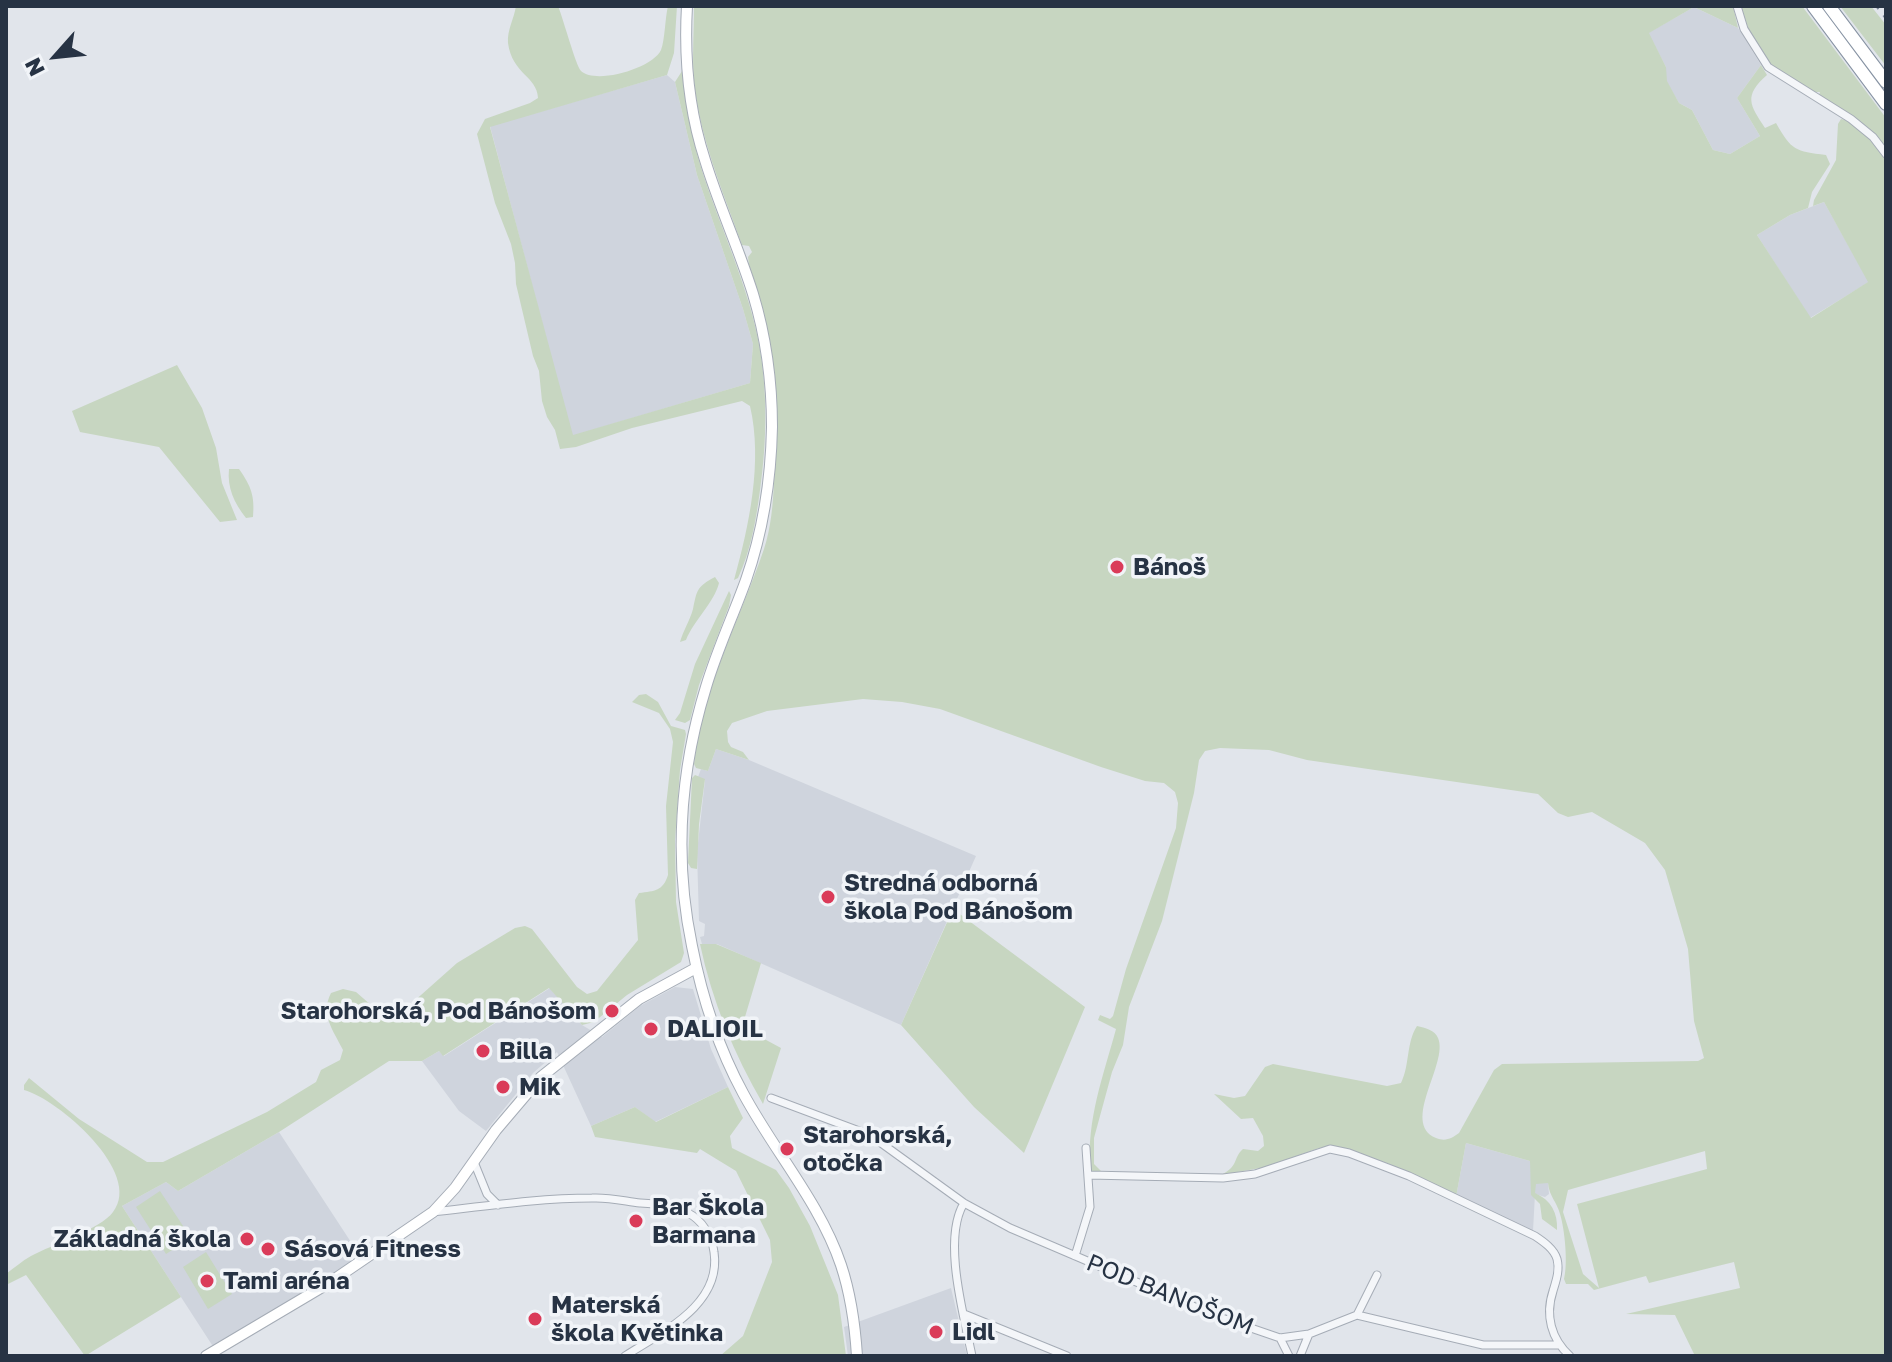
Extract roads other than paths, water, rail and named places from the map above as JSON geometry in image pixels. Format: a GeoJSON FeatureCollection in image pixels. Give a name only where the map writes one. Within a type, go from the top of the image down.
{"type":"FeatureCollection","features":[{"type":"Feature","properties":{"kind":"highway"},"geometry":{"type":"LineString","coordinates":[[1813,6],[1886,104]]}},
{"type":"Feature","properties":{"kind":"highway"},"geometry":{"type":"LineString","coordinates":[[1829,6],[1886,82]]}},
{"type":"Feature","properties":{"kind":"street"},"geometry":{"type":"LineString","coordinates":[[687,6],[688,68],[693,112],[704,159],[753,294],[768,368],[771,443],[761,525],[746,581],[703,696],[691,740],[685,780],[682,873],[686,913],[696,968],[715,1032],[734,1077],[833,1244],[851,1301],[857,1356]]}},
{"type":"Feature","properties":{"kind":"street"},"geometry":{"type":"LineString","coordinates":[[1737,6],[1744,29],[1768,67],[1862,127],[1886,154]]}},
{"type":"Feature","properties":{"kind":"street"},"geometry":{"type":"LineString","coordinates":[[206,1356],[257,1328],[376,1253],[433,1212],[541,1077],[639,999],[696,968]]}},
{"type":"Feature","properties":{"kind":"street","name":"POD BANOŠOM"},"geometry":{"type":"LineString","coordinates":[[771,1098],[870,1135],[964,1203],[1010,1228],[1216,1316],[1280,1338],[1309,1334],[1357,1315]]}},
{"type":"Feature","properties":{"kind":"street","name":"POD BANOŠOM"},"geometry":{"type":"LineString","coordinates":[[1075,1256],[1090,1207],[1086,1148]]}},
{"type":"Feature","properties":{"kind":"street"},"geometry":{"type":"LineString","coordinates":[[1089,1175],[1223,1178],[1255,1174],[1330,1149],[1377,1163],[1535,1236],[1554,1252],[1558,1266],[1549,1311],[1551,1329],[1559,1345],[1570,1356]]}},
{"type":"Feature","properties":{"kind":"street"},"geometry":{"type":"LineString","coordinates":[[474,1162],[487,1194],[498,1205]]}},
{"type":"Feature","properties":{"kind":"street"},"geometry":{"type":"LineString","coordinates":[[433,1212],[594,1197],[668,1206],[689,1214],[708,1232],[716,1260],[712,1280],[703,1299],[684,1318],[625,1356]]}},
{"type":"Feature","properties":{"kind":"street"},"geometry":{"type":"LineString","coordinates":[[964,1203],[957,1220],[955,1264],[972,1356]]}},
{"type":"Feature","properties":{"kind":"street"},"geometry":{"type":"LineString","coordinates":[[1377,1275],[1357,1315],[1483,1345],[1559,1345]]}},
{"type":"Feature","properties":{"kind":"street"},"geometry":{"type":"LineString","coordinates":[[964,1314],[1067,1356]]}},
{"type":"Feature","properties":{"kind":"street"},"geometry":{"type":"LineString","coordinates":[[1300,1356],[1309,1334]]}},
{"type":"Feature","properties":{"kind":"street"},"geometry":{"type":"LineString","coordinates":[[1280,1338],[1289,1356]]}},
{"type":"Feature","properties":{"kind":"railway"},"geometry":{"type":"LineString","coordinates":[[1876,6],[1886,19]]}},
{"type":"Feature","properties":{"kind":"place","name":"Bánoš"},"geometry":{"type":"Point","coordinates":[1117,567]}},
{"type":"Feature","properties":{"kind":"place","name":"Stredná odborná škola Pod Bánošom"},"geometry":{"type":"Point","coordinates":[828,897]}},
{"type":"Feature","properties":{"kind":"place","name":"Starohorská, Pod Bánošom"},"geometry":{"type":"Point","coordinates":[612,1011]}},
{"type":"Feature","properties":{"kind":"place","name":"DALIOIL"},"geometry":{"type":"Point","coordinates":[651,1029]}},
{"type":"Feature","properties":{"kind":"place","name":"Billa"},"geometry":{"type":"Point","coordinates":[483,1051]}},
{"type":"Feature","properties":{"kind":"place","name":"Mik"},"geometry":{"type":"Point","coordinates":[503,1087]}},
{"type":"Feature","properties":{"kind":"place","name":"Starohorská, otočka"},"geometry":{"type":"Point","coordinates":[787,1149]}},
{"type":"Feature","properties":{"kind":"place","name":"Bar Škola Barmana"},"geometry":{"type":"Point","coordinates":[636,1221]}},
{"type":"Feature","properties":{"kind":"place","name":"Základná škola"},"geometry":{"type":"Point","coordinates":[247,1239]}},
{"type":"Feature","properties":{"kind":"place","name":"Sásová Fitness"},"geometry":{"type":"Point","coordinates":[268,1249]}},
{"type":"Feature","properties":{"kind":"place","name":"Tami aréna"},"geometry":{"type":"Point","coordinates":[207,1281]}},
{"type":"Feature","properties":{"kind":"place","name":"Materská škola Květinka"},"geometry":{"type":"Point","coordinates":[535,1319]}},
{"type":"Feature","properties":{"kind":"place","name":"Lidl"},"geometry":{"type":"Point","coordinates":[936,1332]}}]}
